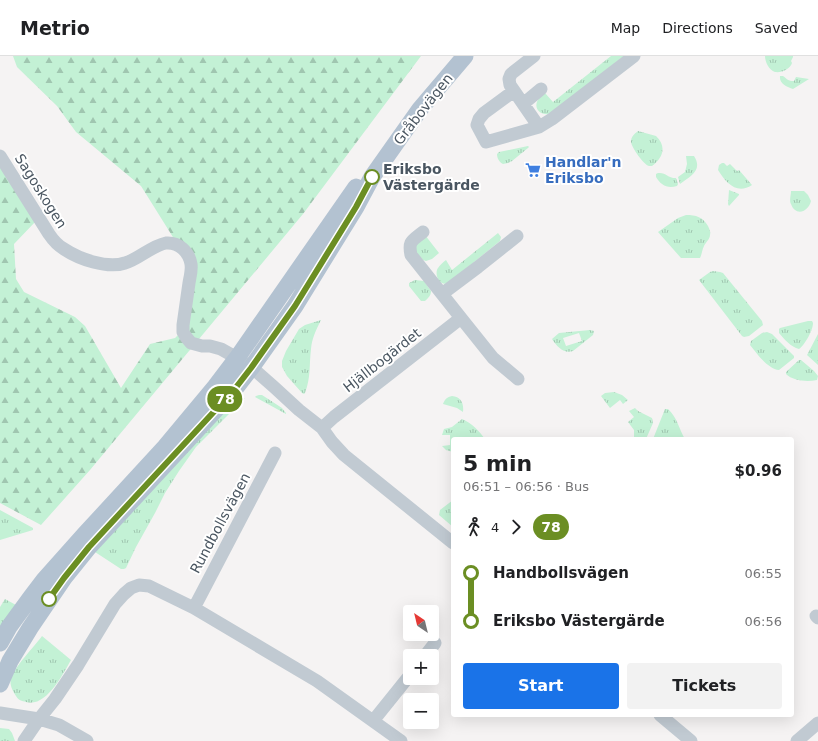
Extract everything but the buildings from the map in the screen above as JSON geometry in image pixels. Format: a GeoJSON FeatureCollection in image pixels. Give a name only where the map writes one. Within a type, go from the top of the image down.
{"type":"FeatureCollection","features":[{"type":"Feature","properties":{"kind":"main road","name":"Gråbovägen"},"geometry":{"type":"LineString","coordinates":[[0,643],[9,627],[44,580],[132,481],[165,447],[215,387],[237,358],[404,118],[450,56]]}},
{"type":"Feature","properties":{"kind":"main road","name":"Gråbovägen"},"geometry":{"type":"LineString","coordinates":[[0,684],[10,661],[30,628],[64,578],[89,547],[234,390],[251,368],[295,306],[356,207],[372,177],[420,109],[466,56]]}},
{"type":"Feature","properties":{"kind":"street"},"geometry":{"type":"LineString","coordinates":[[534,56],[511,74],[509,79],[510,85],[539,127]]}},
{"type":"Feature","properties":{"kind":"street"},"geometry":{"type":"LineString","coordinates":[[514,91],[479,118],[477,125],[486,142],[539,127],[552,119],[634,56]]}},
{"type":"Feature","properties":{"kind":"street"},"geometry":{"type":"LineString","coordinates":[[522,104],[541,89]]}},
{"type":"Feature","properties":{"kind":"street","name":"Sagoskogen"},"geometry":{"type":"LineString","coordinates":[[0,156],[49,234],[64,250],[97,264],[118,265],[126,263],[165,243],[173,243],[180,246],[187,253],[191,266],[182,332],[191,343],[221,349],[237,358]]}},
{"type":"Feature","properties":{"kind":"street"},"geometry":{"type":"LineString","coordinates":[[423,232],[412,241],[409,246],[411,255],[493,358],[518,379]]}},
{"type":"Feature","properties":{"kind":"street"},"geometry":{"type":"LineString","coordinates":[[442,294],[517,236]]}},
{"type":"Feature","properties":{"kind":"street","name":"Hjällbogärdet"},"geometry":{"type":"LineString","coordinates":[[322,428],[340,412],[461,318]]}},
{"type":"Feature","properties":{"kind":"street"},"geometry":{"type":"LineString","coordinates":[[237,358],[322,428],[344,455],[451,542]]}},
{"type":"Feature","properties":{"kind":"street","name":"Rundbollsvägen"},"geometry":{"type":"LineString","coordinates":[[194,608],[275,453]]}},
{"type":"Feature","properties":{"kind":"street"},"geometry":{"type":"LineString","coordinates":[[24,741],[78,665],[116,604],[124,594],[139,585],[149,586],[194,608],[317,681],[401,741]]}},
{"type":"Feature","properties":{"kind":"street"},"geometry":{"type":"LineString","coordinates":[[430,649],[435,643]]}},
{"type":"Feature","properties":{"kind":"street"},"geometry":{"type":"LineString","coordinates":[[373,721],[403,684]]}},
{"type":"Feature","properties":{"kind":"street"},"geometry":{"type":"LineString","coordinates":[[0,713],[39,719],[59,726],[87,741]]}},
{"type":"Feature","properties":{"kind":"street"},"geometry":{"type":"LineString","coordinates":[[662,717],[691,741]]}},
{"type":"Feature","properties":{"kind":"street"},"geometry":{"type":"LineString","coordinates":[[797,741],[818,723]]}},
{"type":"Feature","properties":{"kind":"green space"},"geometry":{"type":"Polygon","coordinates":[[[13,56],[421,56],[303,214],[90,470],[41,525],[0,503],[0,161],[36,221],[14,244],[16,279],[24,292],[75,317],[85,326],[121,388],[150,344],[175,338],[189,324],[186,258],[141,186],[76,132],[57,106],[17,67],[13,56]]]}},
{"type":"Feature","properties":{"kind":"green space"},"geometry":{"type":"Polygon","coordinates":[[[611,56],[624,56],[550,114],[539,112],[536,104],[540,97],[545,93],[553,102],[611,56]]]}},
{"type":"Feature","properties":{"kind":"green space"},"geometry":{"type":"Polygon","coordinates":[[[765,56],[793,57],[791,61],[792,63],[788,69],[775,72],[769,68],[765,56]]]}},
{"type":"Feature","properties":{"kind":"green space"},"geometry":{"type":"Polygon","coordinates":[[[780,76],[792,81],[794,81],[796,77],[809,79],[793,89],[782,83],[780,76]]]}},
{"type":"Feature","properties":{"kind":"green space"},"geometry":{"type":"Polygon","coordinates":[[[638,131],[656,136],[662,144],[661,156],[652,166],[647,165],[638,156],[633,148],[631,142],[632,137],[638,131]]]}},
{"type":"Feature","properties":{"kind":"green space"},"geometry":{"type":"Polygon","coordinates":[[[528,146],[528,148],[508,163],[503,164],[498,158],[497,154],[499,152],[528,146]]]}},
{"type":"Feature","properties":{"kind":"green space"},"geometry":{"type":"Polygon","coordinates":[[[686,156],[694,156],[697,165],[692,175],[680,184],[678,177],[685,172],[687,164],[686,156]]]}},
{"type":"Feature","properties":{"kind":"green space"},"geometry":{"type":"Polygon","coordinates":[[[722,163],[727,166],[730,164],[737,171],[739,170],[752,185],[741,189],[732,186],[718,170],[719,165],[722,163]]]}},
{"type":"Feature","properties":{"kind":"green space"},"geometry":{"type":"Polygon","coordinates":[[[663,173],[676,178],[678,184],[677,186],[667,187],[662,184],[656,177],[656,174],[663,173]]]}},
{"type":"Feature","properties":{"kind":"green space"},"geometry":{"type":"Polygon","coordinates":[[[729,190],[739,195],[729,206],[728,204],[729,190]]]}},
{"type":"Feature","properties":{"kind":"green space"},"geometry":{"type":"Polygon","coordinates":[[[791,191],[804,191],[808,195],[811,201],[807,208],[801,212],[793,208],[790,203],[791,191]]]}},
{"type":"Feature","properties":{"kind":"green space"},"geometry":{"type":"Polygon","coordinates":[[[686,215],[693,215],[701,219],[706,223],[710,230],[709,238],[704,246],[700,258],[681,258],[658,232],[678,218],[686,215]]]}},
{"type":"Feature","properties":{"kind":"green space"},"geometry":{"type":"Polygon","coordinates":[[[498,233],[501,237],[500,241],[452,280],[444,284],[439,280],[437,270],[446,260],[452,270],[498,233]]]}},
{"type":"Feature","properties":{"kind":"green space"},"geometry":{"type":"Polygon","coordinates":[[[425,235],[439,253],[432,259],[426,261],[423,260],[416,252],[416,243],[425,235]]]}},
{"type":"Feature","properties":{"kind":"green space"},"geometry":{"type":"Polygon","coordinates":[[[713,271],[723,273],[762,321],[763,325],[749,336],[742,336],[699,280],[713,271]]]}},
{"type":"Feature","properties":{"kind":"green space"},"geometry":{"type":"Polygon","coordinates":[[[415,280],[424,281],[431,291],[430,296],[425,301],[421,301],[409,286],[409,283],[415,280]]]}},
{"type":"Feature","properties":{"kind":"green space"},"geometry":{"type":"Polygon","coordinates":[[[321,320],[312,341],[310,371],[304,394],[287,376],[282,367],[282,361],[299,329],[305,325],[321,320]]]}},
{"type":"Feature","properties":{"kind":"green space"},"geometry":{"type":"Polygon","coordinates":[[[812,321],[813,323],[812,329],[806,341],[799,349],[790,345],[779,333],[780,328],[812,321]]]}},
{"type":"Feature","properties":{"kind":"green space"},"geometry":{"type":"Polygon","coordinates":[[[590,330],[594,331],[593,335],[570,352],[561,349],[552,339],[559,333],[590,330]],[[579,333],[563,338],[566,346],[582,341],[579,333]]]}},
{"type":"Feature","properties":{"kind":"green space"},"geometry":{"type":"Polygon","coordinates":[[[767,332],[772,334],[794,356],[794,358],[779,370],[767,364],[759,357],[750,345],[751,341],[762,333],[767,332]]]}},
{"type":"Feature","properties":{"kind":"green space"},"geometry":{"type":"Polygon","coordinates":[[[818,334],[818,365],[807,355],[818,334]]]}},
{"type":"Feature","properties":{"kind":"green space"},"geometry":{"type":"Polygon","coordinates":[[[799,360],[814,371],[818,376],[817,380],[800,380],[792,378],[786,374],[786,372],[799,360]]]}},
{"type":"Feature","properties":{"kind":"green space"},"geometry":{"type":"Polygon","coordinates":[[[614,392],[622,395],[628,400],[623,404],[620,400],[610,408],[601,396],[605,393],[614,392]]]}},
{"type":"Feature","properties":{"kind":"green space"},"geometry":{"type":"Polygon","coordinates":[[[262,395],[282,408],[286,414],[255,397],[262,395]]]}},
{"type":"Feature","properties":{"kind":"green space"},"geometry":{"type":"Polygon","coordinates":[[[452,396],[460,399],[463,406],[463,412],[457,408],[443,404],[446,398],[452,396]]]}},
{"type":"Feature","properties":{"kind":"green space"},"geometry":{"type":"Polygon","coordinates":[[[245,398],[196,447],[179,471],[165,493],[126,568],[121,569],[95,552],[230,406],[240,399],[245,398]]]}},
{"type":"Feature","properties":{"kind":"green space"},"geometry":{"type":"Polygon","coordinates":[[[635,408],[652,418],[653,423],[647,437],[634,437],[634,430],[628,422],[634,417],[629,411],[635,408]]]}},
{"type":"Feature","properties":{"kind":"green space"},"geometry":{"type":"Polygon","coordinates":[[[665,409],[668,409],[674,416],[684,437],[654,437],[665,409]]]}},
{"type":"Feature","properties":{"kind":"green space"},"geometry":{"type":"Polygon","coordinates":[[[462,419],[475,428],[483,437],[451,437],[451,451],[446,450],[442,446],[450,445],[450,435],[442,435],[444,429],[452,427],[462,419]]]}},
{"type":"Feature","properties":{"kind":"green space"},"geometry":{"type":"Polygon","coordinates":[[[451,502],[451,525],[439,515],[440,510],[451,502]]]}},
{"type":"Feature","properties":{"kind":"green space"},"geometry":{"type":"Polygon","coordinates":[[[0,510],[33,528],[33,530],[0,540],[0,510]]]}},
{"type":"Feature","properties":{"kind":"green space"},"geometry":{"type":"Polygon","coordinates":[[[5,599],[16,605],[0,630],[0,607],[5,599]]]}},
{"type":"Feature","properties":{"kind":"green space"},"geometry":{"type":"Polygon","coordinates":[[[42,636],[71,660],[59,681],[47,695],[40,700],[33,702],[22,701],[17,697],[11,686],[11,679],[20,663],[42,636]]]}},
{"type":"Feature","properties":{"kind":"green space"},"geometry":{"type":"Polygon","coordinates":[[[0,728],[9,729],[15,741],[0,741],[0,728]]]}},
{"type":"Feature","properties":{"kind":"bus line","name":"78"},"geometry":{"type":"LineString","coordinates":[[49,599],[89,547],[234,390],[251,368],[295,306],[356,207],[372,177]]}},
{"type":"Feature","properties":{"kind":"place","name":"Handlar'n Eriksbo"},"geometry":{"type":"Point","coordinates":[533,170]}},
{"type":"Feature","properties":{"kind":"place","name":"Eriksbo Västergärde"},"geometry":{"type":"Point","coordinates":[372,177]}}]}
